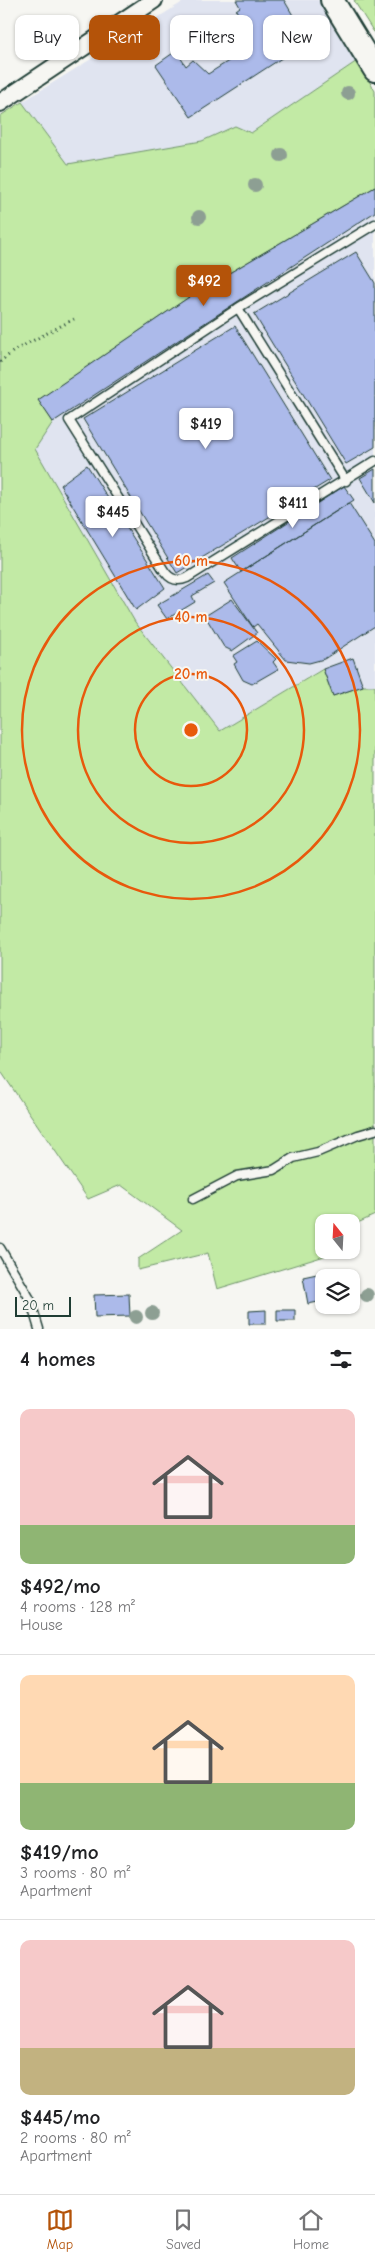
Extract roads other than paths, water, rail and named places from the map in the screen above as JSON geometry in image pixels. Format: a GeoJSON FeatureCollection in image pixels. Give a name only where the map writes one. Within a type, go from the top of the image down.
{"type":"FeatureCollection","features":[{"type":"Feature","properties":{"kind":"street"},"geometry":{"type":"LineString","coordinates":[[0,103],[154,0]]}},
{"type":"Feature","properties":{"kind":"street"},"geometry":{"type":"LineString","coordinates":[[332,0],[375,70]]}},
{"type":"Feature","properties":{"kind":"lane"},"geometry":{"type":"LineString","coordinates":[[375,224],[238,308],[69,420],[165,572],[170,578],[178,580],[187,578],[375,461]]}},
{"type":"Feature","properties":{"kind":"lane"},"geometry":{"type":"LineString","coordinates":[[238,308],[346,480]]}},
{"type":"Feature","properties":{"kind":"lane"},"geometry":{"type":"LineString","coordinates":[[193,1199],[236,1176],[274,1170],[293,1158],[318,1152],[375,1130]]}},
{"type":"Feature","properties":{"kind":"lane"},"geometry":{"type":"LineString","coordinates":[[0,1248],[30,1299],[39,1329]]}}]}
